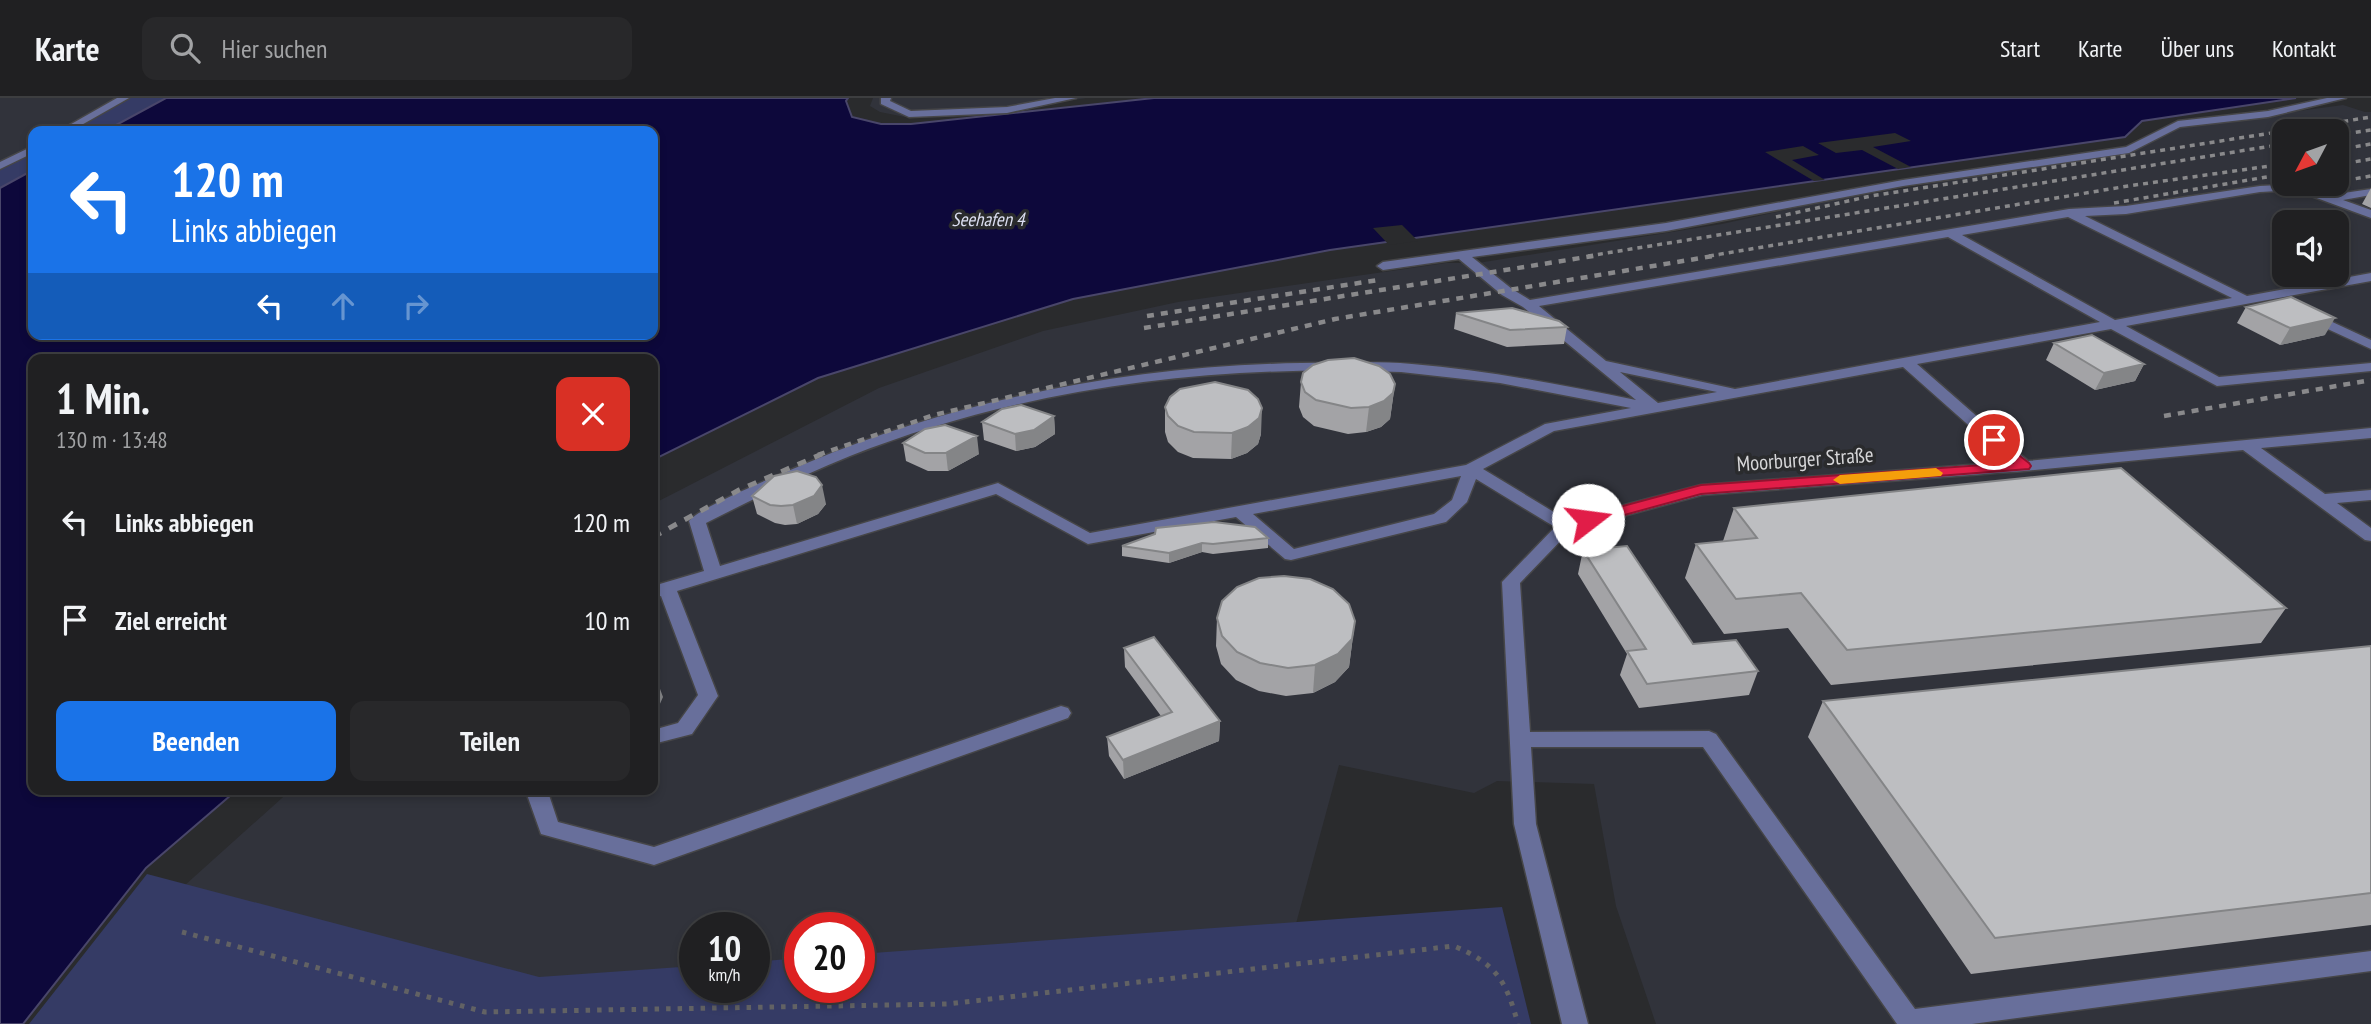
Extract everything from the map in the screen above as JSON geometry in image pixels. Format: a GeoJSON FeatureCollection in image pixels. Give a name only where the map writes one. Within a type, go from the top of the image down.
{"type":"FeatureCollection","features":[{"type":"Feature","properties":{"kind":"street"},"geometry":{"type":"LineString","coordinates":[[73,126],[124,98]]}},
{"type":"Feature","properties":{"kind":"street"},"geometry":{"type":"LineString","coordinates":[[886,98],[885,102],[909,114],[1007,110],[1071,98]]}},
{"type":"Feature","properties":{"kind":"street"},"geometry":{"type":"LineString","coordinates":[[1383,266],[1666,227],[1903,183],[2129,150],[2178,124],[2268,114],[2341,98]]}},
{"type":"Feature","properties":{"kind":"street"},"geometry":{"type":"LineString","coordinates":[[0,166],[28,152]]}},
{"type":"Feature","properties":{"kind":"street"},"geometry":{"type":"LineString","coordinates":[[1528,304],[2069,213],[2126,210],[2260,189],[2297,187],[2371,214]]}},
{"type":"Feature","properties":{"kind":"street"},"geometry":{"type":"LineString","coordinates":[[2331,199],[2371,192]]}},
{"type":"Feature","properties":{"kind":"street"},"geometry":{"type":"LineString","coordinates":[[2069,213],[2246,300]]}},
{"type":"Feature","properties":{"kind":"street"},"geometry":{"type":"LineString","coordinates":[[1952,234],[2217,382],[2371,368]]}},
{"type":"Feature","properties":{"kind":"street"},"geometry":{"type":"LineString","coordinates":[[1463,256],[1504,290],[1528,304],[1656,408]]}},
{"type":"Feature","properties":{"kind":"street"},"geometry":{"type":"LineString","coordinates":[[658,736],[685,729],[708,696],[660,590],[998,488],[1088,539],[1471,469],[1550,427],[2371,277]]}},
{"type":"Feature","properties":{"kind":"street"},"geometry":{"type":"LineString","coordinates":[[2270,295],[2371,345]]}},
{"type":"Feature","properties":{"kind":"street"},"geometry":{"type":"LineString","coordinates":[[1906,362],[2024,466]]}},
{"type":"Feature","properties":{"kind":"street"},"geometry":{"type":"LineString","coordinates":[[1599,363],[1740,392]]}},
{"type":"Feature","properties":{"kind":"street"},"geometry":{"type":"LineString","coordinates":[[714,573],[697,521],[745,494],[844,452],[939,421],[1039,396],[1189,373],[1276,366],[1409,368],[1515,380],[1656,408]]}},
{"type":"Feature","properties":{"kind":"street","name":"Moorburger Straße"},"geometry":{"type":"LineString","coordinates":[[1565,526],[1701,490],[2024,466],[2371,433]]}},
{"type":"Feature","properties":{"kind":"street"},"geometry":{"type":"LineString","coordinates":[[2244,443],[2371,536]]}},
{"type":"Feature","properties":{"kind":"street"},"geometry":{"type":"LineString","coordinates":[[1240,512],[1291,555],[1440,518],[1459,502],[1471,469]]}},
{"type":"Feature","properties":{"kind":"street"},"geometry":{"type":"LineString","coordinates":[[1471,469],[1565,526],[1511,582],[1525,824],[1575,1024]]}},
{"type":"Feature","properties":{"kind":"street"},"geometry":{"type":"LineString","coordinates":[[2322,499],[2371,495]]}},
{"type":"Feature","properties":{"kind":"street"},"geometry":{"type":"LineString","coordinates":[[538,795],[549,828],[654,856],[1060,713]]}},
{"type":"Feature","properties":{"kind":"street"},"geometry":{"type":"LineString","coordinates":[[1520,740],[1709,739],[1909,1021],[1963,1019],[2371,961]]}},
{"type":"Feature","properties":{"kind":"path"},"geometry":{"type":"LineString","coordinates":[[182,932],[485,1012],[947,1004],[1454,946],[1484,958],[1508,987],[1518,1024]]}},
{"type":"Feature","properties":{"kind":"shaded area"},"geometry":{"type":"Polygon","coordinates":[[[0,98],[129,98],[78,126],[28,126],[28,154],[0,169],[0,98]]]}},
{"type":"Feature","properties":{"kind":"shaded area"},"geometry":{"type":"Polygon","coordinates":[[[129,98],[166,98],[114,126],[78,126],[129,98]]]}},
{"type":"Feature","properties":{"kind":"shaded area"},"geometry":{"type":"Polygon","coordinates":[[[873,98],[1086,98],[1010,110],[905,117],[880,112],[870,106],[873,98]]]}},
{"type":"Feature","properties":{"kind":"shaded area"},"geometry":{"type":"Polygon","coordinates":[[[2343,105],[2371,112],[2371,1024],[1656,1024],[1616,906],[1594,784],[1497,781],[1474,793],[1339,765],[1291,942],[875,979],[875,912],[784,912],[784,980],[770,980],[770,912],[679,912],[679,980],[501,982],[184,886],[285,795],[658,795],[658,501],[879,388],[1043,331],[1178,302],[1446,263],[1478,263],[1722,224],[1826,201],[2133,151],[2182,127],[2343,105]]]}},
{"type":"Feature","properties":{"kind":"shaded area"},"geometry":{"type":"Polygon","coordinates":[[[28,154],[28,173],[0,188],[0,169],[28,154]]]}},
{"type":"Feature","properties":{"kind":"shaded area"},"geometry":{"type":"Polygon","coordinates":[[[147,874],[539,977],[679,967],[679,1003],[770,1003],[770,961],[784,959],[784,1003],[875,1003],[875,953],[1502,907],[1531,1024],[29,1024],[147,874]]]}},
{"type":"Feature","properties":{"kind":"water","name":"Seehafen 4"},"geometry":{"type":"Polygon","coordinates":[[[166,98],[848,98],[846,101],[852,117],[881,124],[911,124],[1154,98],[2296,98],[2142,121],[2125,137],[1330,250],[1073,299],[818,378],[658,458],[658,354],[28,354],[28,795],[231,795],[146,868],[23,1024],[0,1024],[0,188],[28,173],[28,340],[658,340],[658,126],[114,126],[166,98]]]}},
{"type":"Feature","properties":{"kind":"pier"},"geometry":{"type":"Polygon","coordinates":[[[1895,133],[1911,141],[1873,147],[1911,167],[1898,169],[1862,150],[1836,153],[1818,143],[1895,133]]]}},
{"type":"Feature","properties":{"kind":"pier"},"geometry":{"type":"Polygon","coordinates":[[[1803,146],[1819,155],[1792,160],[1825,180],[1814,181],[1765,152],[1803,146]]]}},
{"type":"Feature","properties":{"kind":"pier"},"geometry":{"type":"Polygon","coordinates":[[[1402,225],[1418,241],[1389,245],[1373,228],[1402,225]]]}},
{"type":"Feature","properties":{"kind":"building"},"geometry":{"type":"Polygon","coordinates":[[[2291,297],[2335,318],[2290,328],[2246,307],[2291,297]]]}},
{"type":"Feature","properties":{"kind":"building"},"geometry":{"type":"Polygon","coordinates":[[[1512,308],[1559,321],[1567,327],[1510,330],[1456,313],[1512,308]]]}},
{"type":"Feature","properties":{"kind":"building"},"geometry":{"type":"Polygon","coordinates":[[[2092,335],[2144,364],[2104,373],[2054,343],[2092,335]]]}},
{"type":"Feature","properties":{"kind":"building"},"geometry":{"type":"Polygon","coordinates":[[[1354,358],[1379,366],[1390,374],[1395,384],[1393,393],[1384,401],[1369,407],[1351,408],[1316,400],[1305,392],[1301,382],[1303,373],[1313,365],[1328,360],[1354,358]]]}},
{"type":"Feature","properties":{"kind":"building"},"geometry":{"type":"Polygon","coordinates":[[[1215,382],[1248,390],[1258,399],[1262,408],[1259,418],[1248,427],[1232,433],[1194,432],[1178,426],[1168,416],[1165,407],[1170,397],[1180,389],[1215,382]]]}},
{"type":"Feature","properties":{"kind":"building"},"geometry":{"type":"Polygon","coordinates":[[[1021,405],[1054,416],[1034,430],[1015,434],[982,422],[1002,409],[1021,405]]]}},
{"type":"Feature","properties":{"kind":"building"},"geometry":{"type":"Polygon","coordinates":[[[945,425],[977,436],[946,453],[925,453],[903,443],[925,429],[945,425]]]}},
{"type":"Feature","properties":{"kind":"building"},"geometry":{"type":"Polygon","coordinates":[[[2121,468],[2286,608],[1847,650],[1801,593],[1736,599],[1696,544],[1757,538],[1734,508],[2121,468]]]}},
{"type":"Feature","properties":{"kind":"building"},"geometry":{"type":"Polygon","coordinates":[[[797,471],[816,477],[822,485],[814,496],[793,505],[781,506],[770,505],[752,496],[774,476],[797,471]]]}},
{"type":"Feature","properties":{"kind":"building"},"geometry":{"type":"Polygon","coordinates":[[[1214,522],[1255,527],[1268,538],[1202,543],[1169,553],[1122,546],[1155,534],[1156,528],[1214,522]]]}},
{"type":"Feature","properties":{"kind":"building"},"geometry":{"type":"Polygon","coordinates":[[[1627,546],[1693,644],[1736,640],[1758,671],[1647,684],[1627,651],[1646,649],[1583,550],[1627,546]]]}},
{"type":"Feature","properties":{"kind":"building"},"geometry":{"type":"Polygon","coordinates":[[[1284,576],[1310,579],[1333,589],[1349,604],[1355,621],[1352,639],[1338,654],[1315,665],[1288,668],[1260,663],[1237,652],[1222,636],[1217,618],[1222,601],[1237,587],[1259,578],[1284,576]]]}},
{"type":"Feature","properties":{"kind":"building"},"geometry":{"type":"Polygon","coordinates":[[[1154,637],[1220,721],[1123,760],[1107,737],[1172,712],[1124,648],[1154,637]]]}},
{"type":"Feature","properties":{"kind":"building"},"geometry":{"type":"Polygon","coordinates":[[[2371,646],[2371,893],[1995,938],[1823,701],[2371,646]]]}},
{"type":"Feature","properties":{"kind":"railway"},"geometry":{"type":"LineString","coordinates":[[1776,217],[1871,196],[2371,117]]}},
{"type":"Feature","properties":{"kind":"railway"},"geometry":{"type":"LineString","coordinates":[[2349,133],[2371,130]]}},
{"type":"Feature","properties":{"kind":"railway"},"geometry":{"type":"LineString","coordinates":[[2349,148],[2371,144]]}},
{"type":"Feature","properties":{"kind":"railway"},"geometry":{"type":"LineString","coordinates":[[1588,256],[2272,146]]}},
{"type":"Feature","properties":{"kind":"railway"},"geometry":{"type":"LineString","coordinates":[[2349,163],[2371,159]]}},
{"type":"Feature","properties":{"kind":"railway"},"geometry":{"type":"LineString","coordinates":[[1709,256],[2128,186],[2272,166]]}},
{"type":"Feature","properties":{"kind":"railway"},"geometry":{"type":"LineString","coordinates":[[2114,203],[2272,176]]}},
{"type":"Feature","properties":{"kind":"railway"},"geometry":{"type":"LineString","coordinates":[[2349,180],[2371,176]]}},
{"type":"Feature","properties":{"kind":"railway"},"geometry":{"type":"LineString","coordinates":[[1144,328],[1599,255]]}},
{"type":"Feature","properties":{"kind":"railway"},"geometry":{"type":"LineString","coordinates":[[818,455],[934,415],[1335,319],[1719,255]]}},
{"type":"Feature","properties":{"kind":"railway"},"geometry":{"type":"LineString","coordinates":[[1147,316],[1378,280]]}},
{"type":"Feature","properties":{"kind":"railway"},"geometry":{"type":"LineString","coordinates":[[2164,416],[2371,380]]}},
{"type":"Feature","properties":{"kind":"railway"},"geometry":{"type":"LineString","coordinates":[[658,534],[739,490],[822,454]]}},
{"type":"Feature","properties":{"kind":"slow traffic"},"geometry":{"type":"LineString","coordinates":[[1840,480],[1936,473]]}},
{"type":"Feature","properties":{"kind":"route"},"geometry":{"type":"LineString","coordinates":[[1588,520],[1701,490],[2024,466],[1994,440]]}}]}
